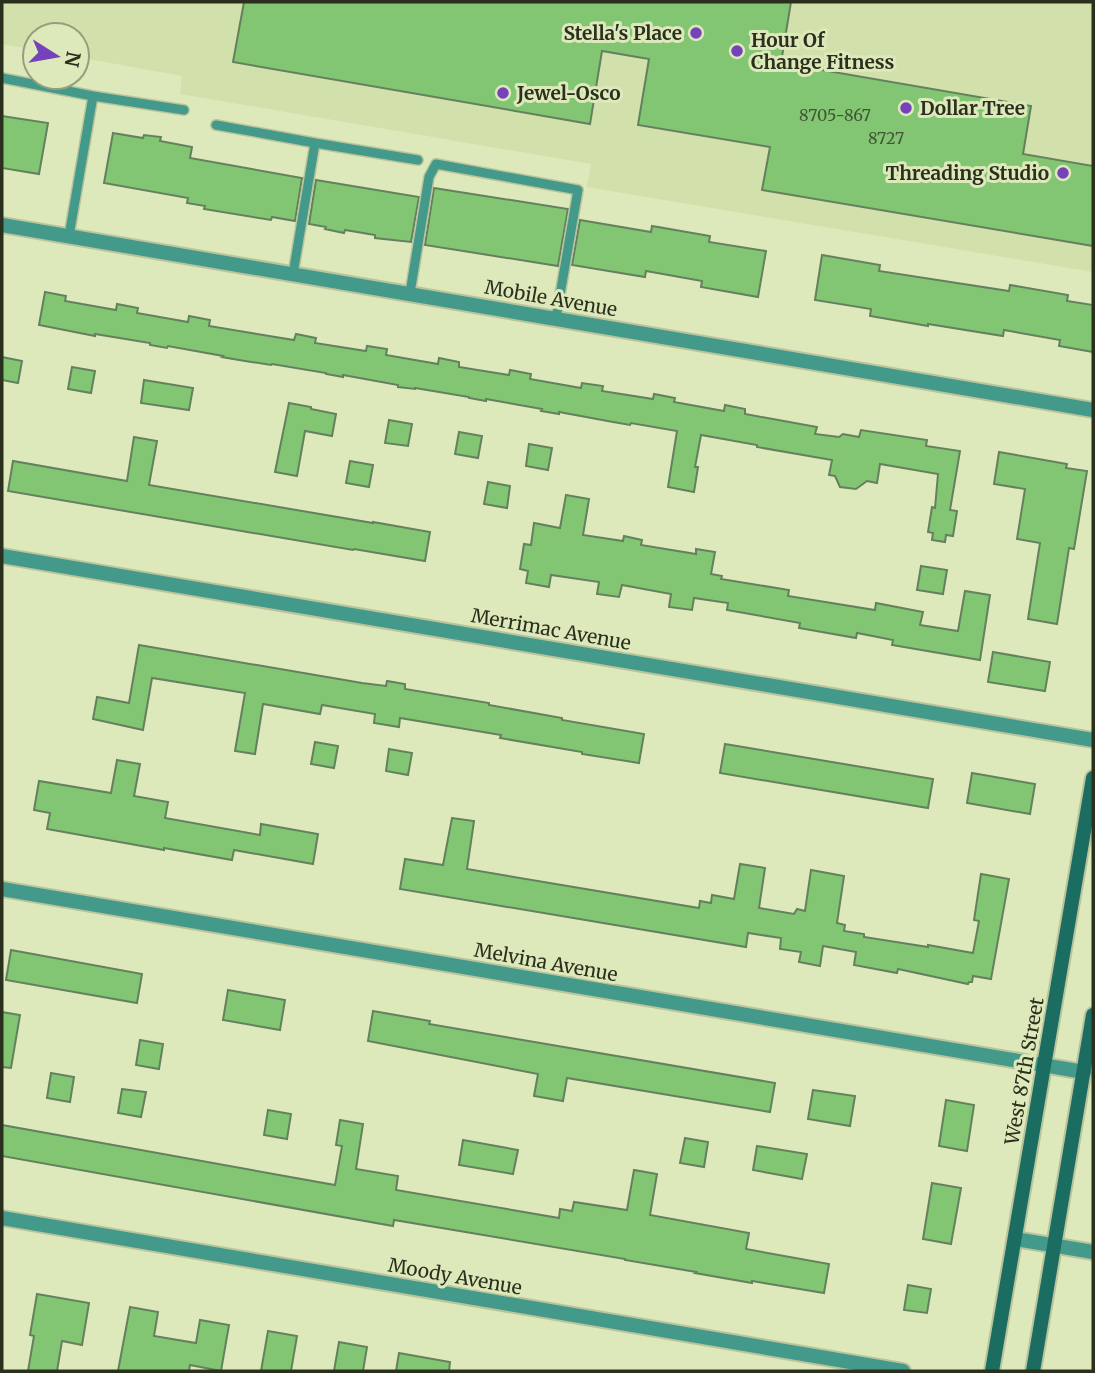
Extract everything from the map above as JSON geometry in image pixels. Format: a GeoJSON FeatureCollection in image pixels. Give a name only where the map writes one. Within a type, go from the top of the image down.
{"type":"FeatureCollection","features":[{"type":"Feature","properties":{"kind":"main road","name":"West 87th Street"},"geometry":{"type":"LineString","coordinates":[[992,1371],[1093,778]]}},
{"type":"Feature","properties":{"kind":"main road"},"geometry":{"type":"LineString","coordinates":[[1032,1371],[1093,1015]]}},
{"type":"Feature","properties":{"kind":"street","name":"Mobile Avenue"},"geometry":{"type":"LineString","coordinates":[[2,225],[1093,410]]}},
{"type":"Feature","properties":{"kind":"street","name":"Merrimac Avenue"},"geometry":{"type":"LineString","coordinates":[[2,556],[1093,740]]}},
{"type":"Feature","properties":{"kind":"street","name":"Melvina Avenue"},"geometry":{"type":"LineString","coordinates":[[2,889],[1084,1072]]}},
{"type":"Feature","properties":{"kind":"street","name":"Moody Avenue"},"geometry":{"type":"LineString","coordinates":[[2,1218],[903,1371]]}},
{"type":"Feature","properties":{"kind":"street"},"geometry":{"type":"LineString","coordinates":[[1015,1239],[1093,1252]]}},
{"type":"Feature","properties":{"kind":"lane"},"geometry":{"type":"LineString","coordinates":[[2,78],[184,110]]}},
{"type":"Feature","properties":{"kind":"lane"},"geometry":{"type":"LineString","coordinates":[[69,236],[93,96]]}},
{"type":"Feature","properties":{"kind":"lane"},"geometry":{"type":"LineString","coordinates":[[216,125],[418,160]]}},
{"type":"Feature","properties":{"kind":"lane"},"geometry":{"type":"LineString","coordinates":[[293,274],[315,143]]}},
{"type":"Feature","properties":{"kind":"lane"},"geometry":{"type":"LineString","coordinates":[[410,293],[429,177],[436,164],[578,190],[556,318]]}},
{"type":"Feature","properties":{"kind":"shaded area"},"geometry":{"type":"Polygon","coordinates":[[[2,2],[1093,2],[1093,272],[587,187],[591,164],[180,94],[182,76],[91,60],[91,21],[21,21],[21,47],[2,44],[2,2]]]}},
{"type":"Feature","properties":{"kind":"building"},"geometry":{"type":"Polygon","coordinates":[[[244,2],[791,2],[781,63],[1031,106],[1023,154],[1093,166],[1093,246],[762,190],[770,147],[638,125],[649,59],[602,51],[590,124],[233,62],[244,2]]]}},
{"type":"Feature","properties":{"kind":"building"},"geometry":{"type":"Polygon","coordinates":[[[2,116],[48,123],[39,174],[2,168],[2,116]]]}},
{"type":"Feature","properties":{"kind":"building"},"geometry":{"type":"Polygon","coordinates":[[[113,133],[143,138],[144,135],[161,137],[160,141],[192,147],[190,158],[302,178],[295,221],[272,217],[271,220],[204,209],[205,206],[187,203],[188,198],[104,183],[113,133]]]}},
{"type":"Feature","properties":{"kind":"building"},"geometry":{"type":"Polygon","coordinates":[[[316,180],[419,197],[411,242],[375,238],[375,235],[345,230],[344,233],[309,224],[316,180]]]}},
{"type":"Feature","properties":{"kind":"building"},"geometry":{"type":"Polygon","coordinates":[[[434,188],[568,209],[558,266],[425,245],[434,188]]]}},
{"type":"Feature","properties":{"kind":"building"},"geometry":{"type":"Polygon","coordinates":[[[580,220],[651,232],[652,226],[710,236],[709,242],[766,251],[758,297],[701,287],[702,281],[646,271],[645,277],[572,265],[580,220]]]}},
{"type":"Feature","properties":{"kind":"building"},"geometry":{"type":"Polygon","coordinates":[[[822,255],[880,265],[879,271],[1009,291],[1010,285],[1068,295],[1067,301],[1093,305],[1093,352],[1059,346],[1060,340],[1004,330],[1003,336],[928,326],[870,316],[871,309],[815,300],[822,255]]]}},
{"type":"Feature","properties":{"kind":"building"},"geometry":{"type":"Polygon","coordinates":[[[45,292],[66,296],[65,301],[116,310],[117,304],[138,308],[137,313],[188,322],[189,316],[210,320],[209,326],[294,340],[296,334],[316,338],[315,343],[366,351],[367,346],[387,349],[386,355],[438,364],[439,358],[459,362],[459,367],[509,375],[510,370],[531,374],[530,379],[581,388],[582,383],[603,386],[602,391],[653,399],[654,394],[675,398],[674,402],[724,411],[725,405],[745,409],[745,414],[817,427],[815,434],[859,437],[861,430],[927,440],[926,446],[960,451],[950,510],[957,511],[953,536],[946,535],[945,542],[932,540],[933,533],[928,532],[932,507],[935,508],[938,474],[880,464],[877,483],[867,481],[856,489],[840,487],[835,476],[829,475],[832,460],[701,435],[694,492],[668,487],[677,431],[559,414],[486,399],[398,387],[343,375],[39,325],[45,292]]]}},
{"type":"Feature","properties":{"kind":"building"},"geometry":{"type":"Polygon","coordinates":[[[2,357],[22,361],[18,383],[2,380],[2,357]]]}},
{"type":"Feature","properties":{"kind":"building"},"geometry":{"type":"Polygon","coordinates":[[[72,367],[95,371],[91,393],[68,389],[72,367]]]}},
{"type":"Feature","properties":{"kind":"building"},"geometry":{"type":"Polygon","coordinates":[[[144,380],[193,388],[189,410],[141,403],[144,380]]]}},
{"type":"Feature","properties":{"kind":"building"},"geometry":{"type":"Polygon","coordinates":[[[289,403],[336,414],[332,436],[305,431],[297,476],[275,472],[289,403]]]}},
{"type":"Feature","properties":{"kind":"building"},"geometry":{"type":"Polygon","coordinates":[[[389,420],[412,424],[408,446],[385,443],[389,420]]]}},
{"type":"Feature","properties":{"kind":"building"},"geometry":{"type":"Polygon","coordinates":[[[459,432],[482,436],[478,458],[455,454],[459,432]]]}},
{"type":"Feature","properties":{"kind":"building"},"geometry":{"type":"Polygon","coordinates":[[[134,437],[157,441],[149,485],[430,532],[425,561],[8,491],[13,461],[127,481],[134,437]]]}},
{"type":"Feature","properties":{"kind":"building"},"geometry":{"type":"Polygon","coordinates":[[[529,444],[552,448],[548,470],[526,466],[529,444]]]}},
{"type":"Feature","properties":{"kind":"building"},"geometry":{"type":"Polygon","coordinates":[[[999,452],[1067,464],[1066,468],[1087,471],[1074,549],[1069,548],[1057,624],[1028,619],[1040,543],[1017,539],[1025,489],[994,484],[999,452]]]}},
{"type":"Feature","properties":{"kind":"building"},"geometry":{"type":"Polygon","coordinates":[[[350,461],[373,465],[369,487],[346,483],[350,461]]]}},
{"type":"Feature","properties":{"kind":"building"},"geometry":{"type":"Polygon","coordinates":[[[488,482],[510,486],[507,508],[484,504],[488,482]]]}},
{"type":"Feature","properties":{"kind":"building"},"geometry":{"type":"Polygon","coordinates":[[[566,495],[589,499],[583,535],[623,541],[624,536],[642,540],[641,545],[696,554],[696,549],[715,552],[711,574],[722,576],[721,579],[789,590],[788,596],[875,610],[876,603],[923,612],[920,625],[958,631],[965,591],[990,595],[980,660],[892,645],[893,640],[857,633],[856,638],[799,628],[800,623],[727,610],[728,603],[694,598],[692,610],[669,607],[671,594],[622,585],[619,597],[597,594],[599,582],[551,575],[549,587],[526,583],[528,571],[520,569],[524,544],[531,545],[534,523],[560,528],[566,495]]]}},
{"type":"Feature","properties":{"kind":"building"},"geometry":{"type":"Polygon","coordinates":[[[921,566],[947,570],[943,594],[917,590],[921,566]]]}},
{"type":"Feature","properties":{"kind":"building"},"geometry":{"type":"Polygon","coordinates":[[[139,645],[362,683],[386,686],[387,681],[405,684],[405,689],[644,734],[639,763],[400,718],[399,727],[374,723],[375,714],[322,705],[320,714],[263,704],[255,754],[235,751],[245,693],[152,678],[143,730],[93,719],[97,697],[129,703],[139,645]]]}},
{"type":"Feature","properties":{"kind":"building"},"geometry":{"type":"Polygon","coordinates":[[[993,652],[1050,662],[1045,691],[988,682],[993,652]]]}},
{"type":"Feature","properties":{"kind":"building"},"geometry":{"type":"Polygon","coordinates":[[[315,742],[338,746],[334,768],[311,764],[315,742]]]}},
{"type":"Feature","properties":{"kind":"building"},"geometry":{"type":"Polygon","coordinates":[[[725,744],[933,779],[928,808],[720,773],[725,744]]]}},
{"type":"Feature","properties":{"kind":"building"},"geometry":{"type":"Polygon","coordinates":[[[389,749],[412,753],[408,775],[386,771],[389,749]]]}},
{"type":"Feature","properties":{"kind":"building"},"geometry":{"type":"Polygon","coordinates":[[[117,760],[140,764],[134,796],[168,802],[165,818],[260,835],[261,824],[318,834],[313,864],[234,850],[232,860],[47,829],[50,813],[34,810],[39,781],[111,793],[117,760]]]}},
{"type":"Feature","properties":{"kind":"building"},"geometry":{"type":"Polygon","coordinates":[[[972,773],[1035,784],[1030,814],[967,803],[972,773]]]}},
{"type":"Feature","properties":{"kind":"building"},"geometry":{"type":"Polygon","coordinates":[[[452,818],[474,821],[467,869],[699,908],[700,901],[711,903],[712,895],[734,899],[740,864],[765,868],[759,908],[794,914],[797,909],[805,911],[811,870],[844,876],[837,923],[845,925],[844,931],[864,934],[864,937],[973,953],[979,921],[974,920],[981,874],[1009,879],[991,979],[973,976],[972,982],[968,984],[898,969],[897,973],[854,965],[856,952],[823,946],[820,966],[799,962],[801,952],[780,949],[781,938],[748,933],[746,947],[400,889],[405,859],[443,865],[452,818]]]}},
{"type":"Feature","properties":{"kind":"building"},"geometry":{"type":"Polygon","coordinates":[[[11,950],[142,974],[137,1003],[6,980],[11,950]]]}},
{"type":"Feature","properties":{"kind":"building"},"geometry":{"type":"Polygon","coordinates":[[[228,990],[285,1000],[280,1030],[223,1020],[228,990]]]}},
{"type":"Feature","properties":{"kind":"building"},"geometry":{"type":"Polygon","coordinates":[[[373,1011],[430,1021],[429,1024],[775,1083],[770,1112],[567,1078],[563,1101],[534,1096],[538,1074],[368,1041],[373,1011]]]}},
{"type":"Feature","properties":{"kind":"building"},"geometry":{"type":"Polygon","coordinates":[[[2,1012],[20,1015],[11,1068],[2,1067],[2,1012]]]}},
{"type":"Feature","properties":{"kind":"building"},"geometry":{"type":"Polygon","coordinates":[[[140,1040],[163,1044],[159,1069],[136,1065],[140,1040]]]}},
{"type":"Feature","properties":{"kind":"building"},"geometry":{"type":"Polygon","coordinates":[[[51,1073],[74,1077],[70,1102],[47,1098],[51,1073]]]}},
{"type":"Feature","properties":{"kind":"building"},"geometry":{"type":"Polygon","coordinates":[[[122,1089],[146,1092],[141,1117],[118,1113],[122,1089]]]}},
{"type":"Feature","properties":{"kind":"building"},"geometry":{"type":"Polygon","coordinates":[[[813,1090],[855,1096],[850,1126],[808,1119],[813,1090]]]}},
{"type":"Feature","properties":{"kind":"building"},"geometry":{"type":"Polygon","coordinates":[[[946,1100],[974,1105],[967,1151],[939,1146],[946,1100]]]}},
{"type":"Feature","properties":{"kind":"building"},"geometry":{"type":"Polygon","coordinates":[[[268,1110],[291,1114],[287,1139],[264,1135],[268,1110]]]}},
{"type":"Feature","properties":{"kind":"building"},"geometry":{"type":"Polygon","coordinates":[[[340,1120],[363,1124],[356,1169],[398,1176],[396,1190],[559,1218],[560,1209],[572,1211],[574,1202],[627,1210],[634,1170],[657,1174],[650,1215],[749,1233],[746,1249],[829,1264],[824,1293],[752,1283],[394,1220],[393,1226],[2,1156],[2,1125],[335,1185],[342,1146],[336,1145],[340,1120]]]}},
{"type":"Feature","properties":{"kind":"building"},"geometry":{"type":"Polygon","coordinates":[[[685,1138],[708,1142],[704,1167],[680,1163],[685,1138]]]}},
{"type":"Feature","properties":{"kind":"building"},"geometry":{"type":"Polygon","coordinates":[[[463,1140],[518,1150],[513,1174],[459,1165],[463,1140]]]}},
{"type":"Feature","properties":{"kind":"building"},"geometry":{"type":"Polygon","coordinates":[[[757,1146],[807,1154],[802,1179],[753,1170],[757,1146]]]}},
{"type":"Feature","properties":{"kind":"building"},"geometry":{"type":"Polygon","coordinates":[[[932,1183],[961,1188],[951,1244],[923,1239],[932,1183]]]}},
{"type":"Feature","properties":{"kind":"building"},"geometry":{"type":"Polygon","coordinates":[[[908,1285],[931,1289],[927,1313],[904,1310],[908,1285]]]}},
{"type":"Feature","properties":{"kind":"building"},"geometry":{"type":"Polygon","coordinates":[[[37,1294],[89,1303],[82,1345],[62,1341],[57,1371],[28,1371],[34,1336],[30,1335],[37,1294]]]}},
{"type":"Feature","properties":{"kind":"building"},"geometry":{"type":"Polygon","coordinates":[[[130,1307],[158,1312],[154,1336],[196,1343],[200,1320],[229,1325],[221,1371],[190,1365],[189,1371],[118,1371],[130,1307]]]}},
{"type":"Feature","properties":{"kind":"building"},"geometry":{"type":"Polygon","coordinates":[[[268,1331],[297,1336],[291,1371],[261,1371],[268,1331]]]}},
{"type":"Feature","properties":{"kind":"building"},"geometry":{"type":"Polygon","coordinates":[[[339,1342],[367,1347],[363,1371],[334,1371],[339,1342]]]}},
{"type":"Feature","properties":{"kind":"building"},"geometry":{"type":"Polygon","coordinates":[[[399,1353],[450,1362],[449,1371],[396,1371],[399,1353]]]}},
{"type":"Feature","properties":{"kind":"place","name":"Stella's Place"},"geometry":{"type":"Point","coordinates":[696,33]}},
{"type":"Feature","properties":{"kind":"place","name":"Hour Of Change Fitness"},"geometry":{"type":"Point","coordinates":[737,51]}},
{"type":"Feature","properties":{"kind":"place","name":"Jewel-Osco"},"geometry":{"type":"Point","coordinates":[503,93]}},
{"type":"Feature","properties":{"kind":"place","name":"Dollar Tree"},"geometry":{"type":"Point","coordinates":[906,108]}},
{"type":"Feature","properties":{"kind":"place","name":"Threading Studio"},"geometry":{"type":"Point","coordinates":[1063,173]}}]}
